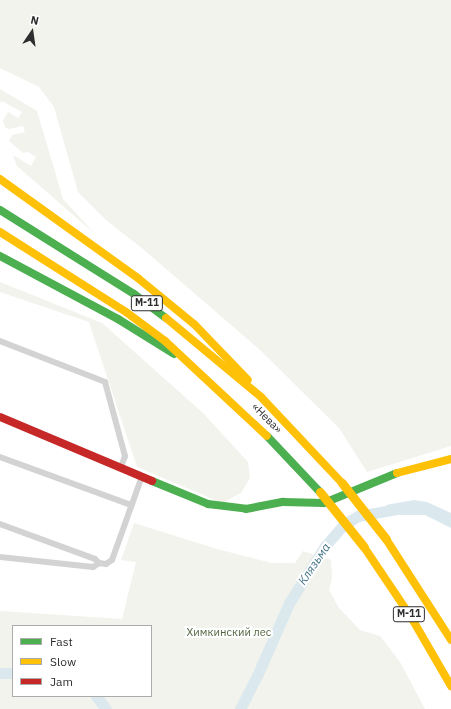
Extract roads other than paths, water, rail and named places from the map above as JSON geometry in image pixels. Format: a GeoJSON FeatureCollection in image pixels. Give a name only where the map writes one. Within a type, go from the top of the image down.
{"type":"FeatureCollection","features":[{"type":"Feature","properties":{"kind":"main road","name":"М-11"},"geometry":{"type":"LineString","coordinates":[[0,179],[139,279],[195,325],[226,354],[261,397]]}},
{"type":"Feature","properties":{"kind":"main road","name":"«Нева»"},"geometry":{"type":"LineString","coordinates":[[0,210],[134,294],[195,340],[261,397],[342,483],[386,539],[451,640]]}},
{"type":"Feature","properties":{"kind":"main road","name":"«Нева»"},"geometry":{"type":"LineString","coordinates":[[0,232],[126,312],[197,368],[284,452],[320,492],[364,547],[411,617],[451,686]]}},
{"type":"Feature","properties":{"kind":"main road","name":"М-11"},"geometry":{"type":"LineString","coordinates":[[0,256],[118,319],[197,368]]}},
{"type":"Feature","properties":{"kind":"main road"},"geometry":{"type":"LineString","coordinates":[[0,417],[208,504],[246,509],[283,502],[324,503],[387,476],[451,459]]}},
{"type":"Feature","properties":{"kind":"street"},"geometry":{"type":"LineString","coordinates":[[0,341],[105,382],[125,456],[121,467]]}},
{"type":"Feature","properties":{"kind":"street"},"geometry":{"type":"LineString","coordinates":[[0,457],[131,505]]}},
{"type":"Feature","properties":{"kind":"street"},"geometry":{"type":"LineString","coordinates":[[0,524],[95,559],[99,563],[106,564],[112,560],[142,476]]}},
{"type":"Feature","properties":{"kind":"street"},"geometry":{"type":"LineString","coordinates":[[0,557],[93,567],[99,563]]}},
{"type":"Feature","properties":{"kind":"waterway","name":"Клязьма"},"geometry":{"type":"LineString","coordinates":[[240,709],[257,676],[289,603],[325,546],[343,525],[358,516],[403,508]]}},
{"type":"Feature","properties":{"kind":"waterway","name":"Клязьма"},"geometry":{"type":"LineString","coordinates":[[0,673],[12,673]]}},
{"type":"Feature","properties":{"kind":"waterway","name":"Клязьма"},"geometry":{"type":"LineString","coordinates":[[97,697],[106,709]]}},
{"type":"Feature","properties":{"kind":"park label","name":"Химкинский лес"},"geometry":{"type":"Point","coordinates":[229,632]}}]}
